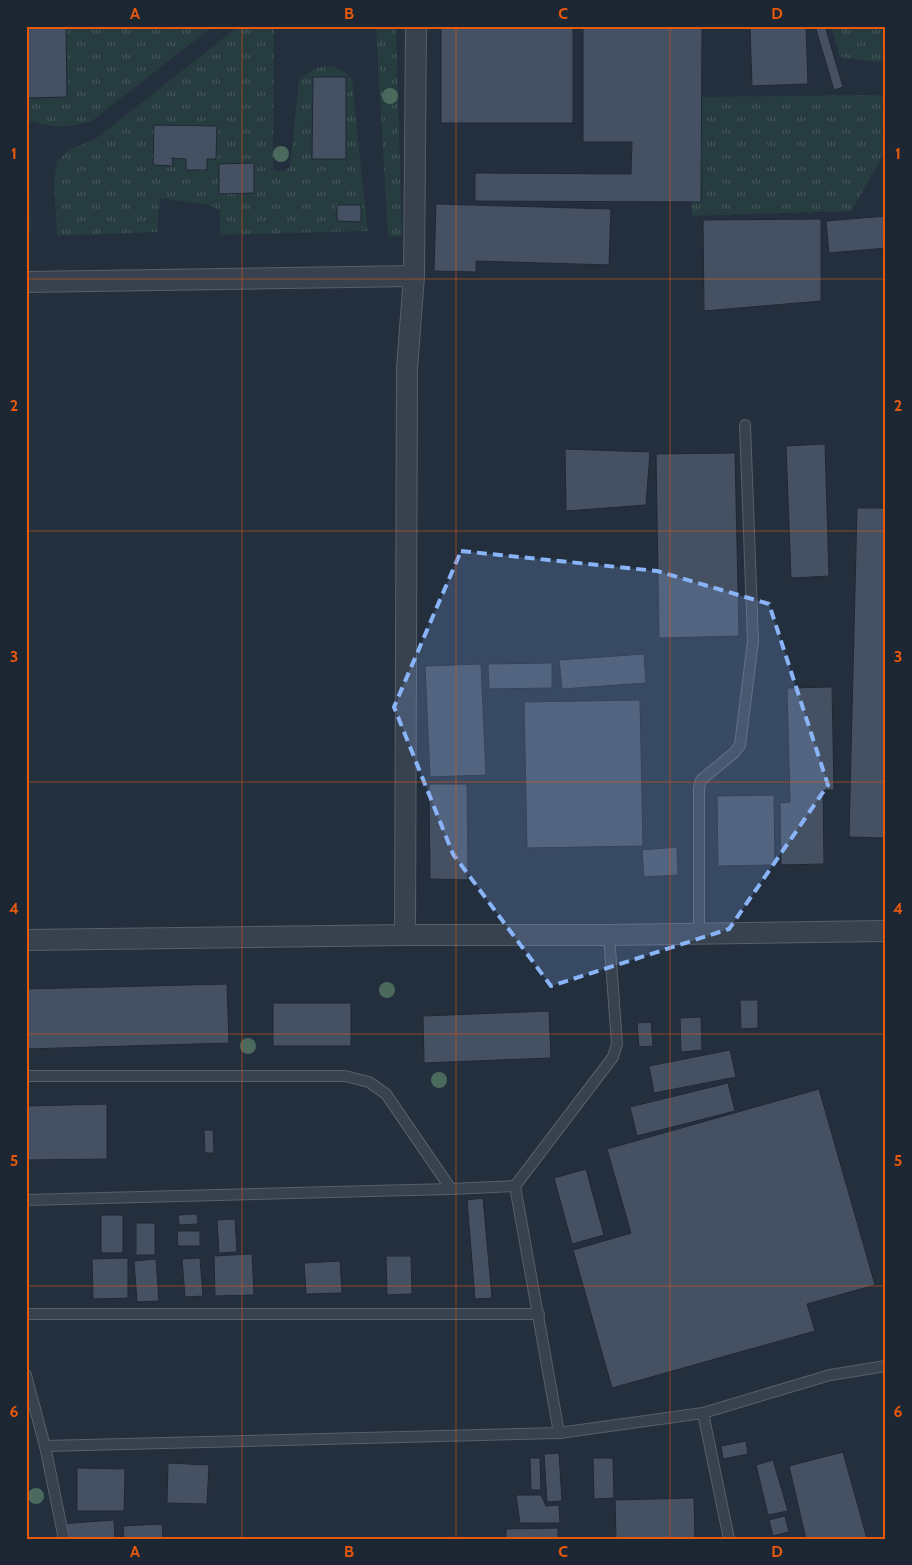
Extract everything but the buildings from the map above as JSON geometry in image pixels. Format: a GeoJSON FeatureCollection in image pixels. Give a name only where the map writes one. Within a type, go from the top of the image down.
{"type":"FeatureCollection","features":[{"type":"Feature","properties":{"kind":"street"},"geometry":{"type":"LineString","coordinates":[[405,935],[407,368],[414,276],[416,26]]}},
{"type":"Feature","properties":{"kind":"street"},"geometry":{"type":"LineString","coordinates":[[26,282],[414,276]]}},
{"type":"Feature","properties":{"kind":"street"},"geometry":{"type":"LineString","coordinates":[[26,940],[886,931]]}},
{"type":"Feature","properties":{"kind":"lane"},"geometry":{"type":"LineString","coordinates":[[699,934],[699,788],[701,780],[734,753],[740,745],[753,641],[745,425]]}},
{"type":"Feature","properties":{"kind":"lane"},"geometry":{"type":"LineString","coordinates":[[559,1433],[515,1186],[613,1057],[617,1044],[609,935]]}},
{"type":"Feature","properties":{"kind":"lane"},"geometry":{"type":"LineString","coordinates":[[26,1076],[345,1076],[370,1082],[386,1094],[451,1189]]}},
{"type":"Feature","properties":{"kind":"lane"},"geometry":{"type":"LineString","coordinates":[[26,1200],[515,1186]]}},
{"type":"Feature","properties":{"kind":"lane"},"geometry":{"type":"LineString","coordinates":[[26,1314],[539,1314]]}},
{"type":"Feature","properties":{"kind":"lane"},"geometry":{"type":"LineString","coordinates":[[45,1446],[559,1433],[702,1413],[830,1375],[886,1366]]}},
{"type":"Feature","properties":{"kind":"lane"},"geometry":{"type":"LineString","coordinates":[[26,1375],[45,1446],[64,1539]]}},
{"type":"Feature","properties":{"kind":"lane"},"geometry":{"type":"LineString","coordinates":[[702,1413],[729,1539]]}},
{"type":"Feature","properties":{"kind":"highlighted area"},"geometry":{"type":"Polygon","coordinates":[[[461,551],[657,571],[769,604],[828,785],[729,929],[551,986],[453,854],[394,707],[461,551]]]}},
{"type":"Feature","properties":{"kind":"green space"},"geometry":{"type":"Polygon","coordinates":[[[26,26],[213,26],[92,121],[59,127],[26,120],[26,26]]]}},
{"type":"Feature","properties":{"kind":"green space"},"geometry":{"type":"Polygon","coordinates":[[[239,26],[274,26],[273,167],[276,171],[283,171],[290,167],[299,80],[312,70],[326,66],[333,66],[339,69],[352,79],[368,231],[220,235],[220,210],[209,205],[160,198],[157,232],[57,236],[54,182],[57,161],[70,149],[98,137],[239,26]]]}},
{"type":"Feature","properties":{"kind":"green space"},"geometry":{"type":"Polygon","coordinates":[[[376,26],[396,26],[402,236],[388,237],[376,26]]]}},
{"type":"Feature","properties":{"kind":"green space"},"geometry":{"type":"Polygon","coordinates":[[[831,26],[886,26],[886,63],[840,57],[831,26]]]}},
{"type":"Feature","properties":{"kind":"green space"},"geometry":{"type":"Polygon","coordinates":[[[886,95],[886,151],[851,211],[692,216],[687,97],[886,95]]]}},
{"type":"Feature","properties":{"kind":"green space"},"geometry":{"type":"Polygon","coordinates":[[[26,144],[29,151],[31,231],[26,231],[26,144]]]}}]}
